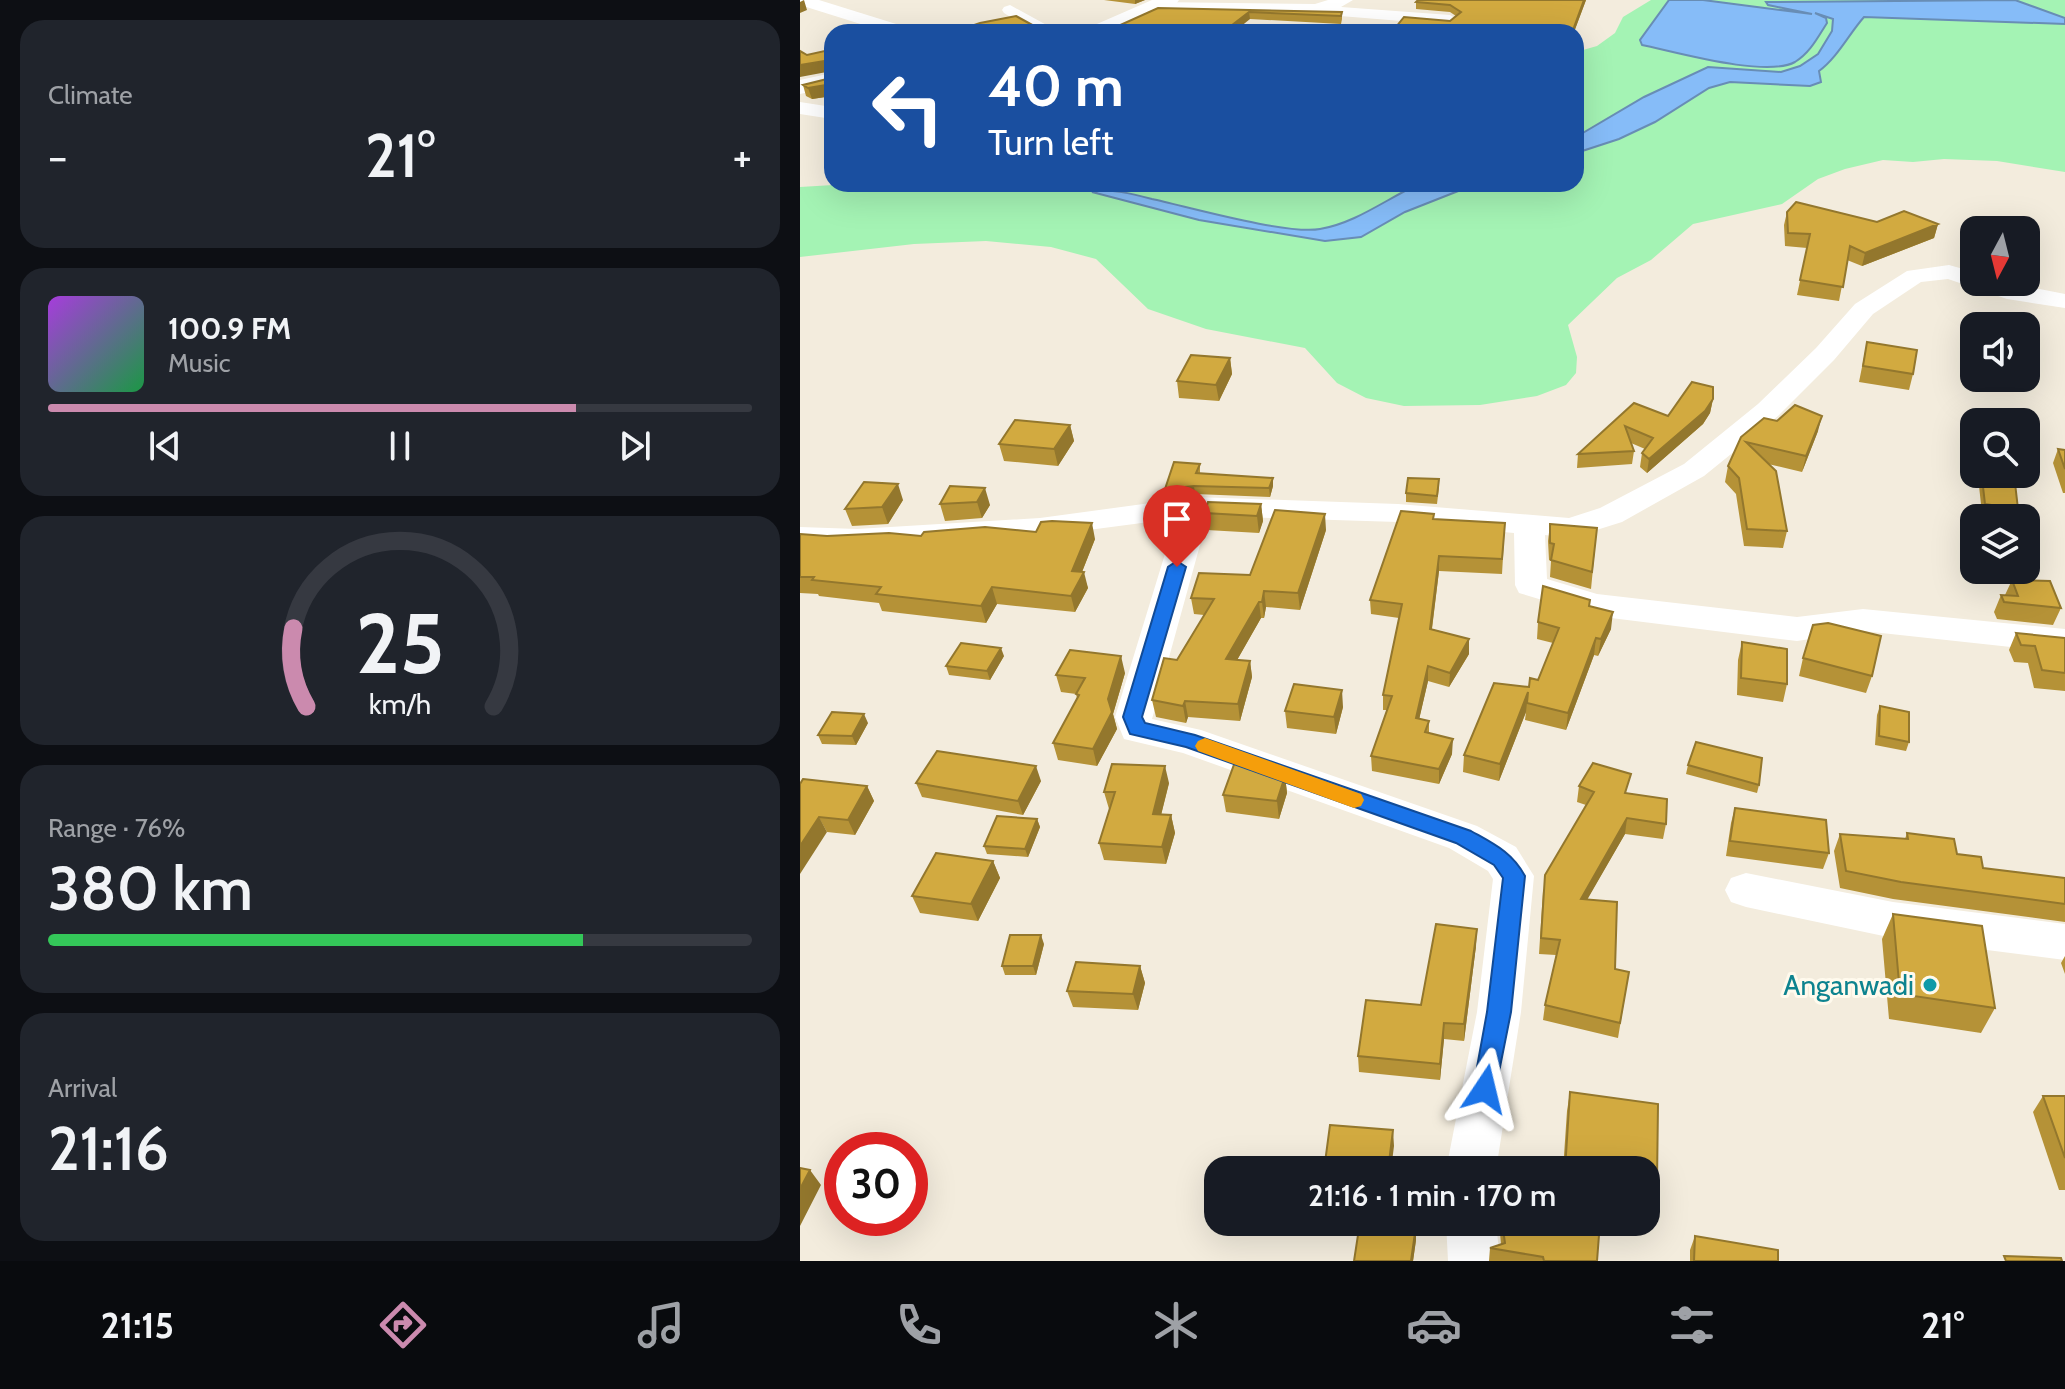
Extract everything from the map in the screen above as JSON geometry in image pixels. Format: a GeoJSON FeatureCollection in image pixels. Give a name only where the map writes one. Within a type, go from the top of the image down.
{"type":"FeatureCollection","features":[{"type":"Feature","properties":{"kind":"main road"},"geometry":{"type":"LineString","coordinates":[[1115,24],[1161,3]]}},
{"type":"Feature","properties":{"kind":"main road"},"geometry":{"type":"LineString","coordinates":[[800,87],[824,82]]}},
{"type":"Feature","properties":{"kind":"street"},"geometry":{"type":"LineString","coordinates":[[802,0],[878,24]]}},
{"type":"Feature","properties":{"kind":"street"},"geometry":{"type":"LineString","coordinates":[[1316,9],[1345,0]]}},
{"type":"Feature","properties":{"kind":"street"},"geometry":{"type":"LineString","coordinates":[[1161,3],[1316,9],[1450,20]]}},
{"type":"Feature","properties":{"kind":"street"},"geometry":{"type":"LineString","coordinates":[[1010,10],[1033,24]]}},
{"type":"Feature","properties":{"kind":"street"},"geometry":{"type":"LineString","coordinates":[[800,108],[824,112]]}},
{"type":"Feature","properties":{"kind":"street"},"geometry":{"type":"LineString","coordinates":[[800,537],[857,539],[1040,528],[1195,506],[1398,513],[1571,528],[1611,515],[1694,470],[1768,410],[1825,354],[1864,309],[1915,276],[1949,272],[1960,275]]}},
{"type":"Feature","properties":{"kind":"street"},"geometry":{"type":"LineString","coordinates":[[2030,296],[2065,301]]}},
{"type":"Feature","properties":{"kind":"street"},"geometry":{"type":"LineString","coordinates":[[1195,506],[1133,717],[1137,729],[1188,740],[1463,837],[1502,859],[1514,876],[1499,1012],[1473,1156]]}},
{"type":"Feature","properties":{"kind":"street"},"geometry":{"type":"LineString","coordinates":[[1529,525],[1531,585],[1595,605],[1797,629],[1863,620],[2065,641]]}},
{"type":"Feature","properties":{"kind":"street"},"geometry":{"type":"LineString","coordinates":[[1746,890],[1893,920],[2065,942]]}},
{"type":"Feature","properties":{"kind":"street"},"geometry":{"type":"LineString","coordinates":[[1472,1236],[1474,1261]]}},
{"type":"Feature","properties":{"kind":"green space"},"geometry":{"type":"Polygon","coordinates":[[[1651,0],[2065,0],[2065,172],[1997,161],[1883,160],[1818,179],[1782,204],[1693,224],[1651,260],[1617,278],[1568,325],[1577,357],[1576,373],[1566,385],[1537,396],[1480,405],[1404,406],[1366,398],[1337,383],[1305,348],[1206,329],[1148,309],[1096,259],[1051,247],[986,241],[914,244],[800,257],[800,187],[824,186],[824,192],[1584,192],[1584,50],[1597,46],[1615,33],[1623,17],[1651,0]]]}},
{"type":"Feature","properties":{"kind":"water"},"geometry":{"type":"Polygon","coordinates":[[[1669,0],[1703,0],[1812,14],[1766,2],[2015,0],[2065,18],[2065,24],[1864,17],[1819,71],[1821,82],[1810,86],[1730,82],[1709,88],[1655,122],[1619,139],[1584,150],[1584,132],[1644,97],[1708,67],[1781,72],[1800,66],[1818,54],[1832,31],[1833,19],[1815,13],[1826,18],[1827,23],[1820,34],[1800,58],[1781,66],[1720,62],[1642,45],[1640,40],[1669,0]]]}},
{"type":"Feature","properties":{"kind":"water"},"geometry":{"type":"Polygon","coordinates":[[[1092,192],[1122,192],[1238,219],[1305,230],[1333,226],[1404,192],[1456,192],[1405,212],[1361,237],[1325,241],[1199,220],[1092,192]]]}},
{"type":"Feature","properties":{"kind":"building"},"geometry":{"type":"Polygon","coordinates":[[[1584,0],[1575,24],[1398,24],[1404,17],[1450,21],[1461,12],[1450,5],[1416,2],[1584,0]]]}},
{"type":"Feature","properties":{"kind":"building"},"geometry":{"type":"Polygon","coordinates":[[[1158,8],[1342,12],[1341,16],[1249,12],[1233,24],[1123,24],[1158,8]]]}},
{"type":"Feature","properties":{"kind":"building"},"geometry":{"type":"Polygon","coordinates":[[[1016,16],[1030,24],[977,24],[1016,16]]]}},
{"type":"Feature","properties":{"kind":"building"},"geometry":{"type":"Polygon","coordinates":[[[800,51],[807,55],[824,51],[824,61],[800,65],[800,51]]]}},
{"type":"Feature","properties":{"kind":"building"},"geometry":{"type":"Polygon","coordinates":[[[824,80],[824,85],[808,88],[803,85],[824,80]]]}},
{"type":"Feature","properties":{"kind":"building"},"geometry":{"type":"Polygon","coordinates":[[[1796,202],[1877,222],[1904,211],[1938,224],[1865,253],[1850,246],[1843,287],[1800,280],[1810,234],[1788,233],[1787,212],[1796,202]]]}},
{"type":"Feature","properties":{"kind":"building"},"geometry":{"type":"Polygon","coordinates":[[[1867,342],[1917,350],[1913,374],[1863,366],[1867,342]]]}},
{"type":"Feature","properties":{"kind":"building"},"geometry":{"type":"Polygon","coordinates":[[[1191,355],[1230,358],[1216,385],[1177,381],[1191,355]]]}},
{"type":"Feature","properties":{"kind":"building"},"geometry":{"type":"Polygon","coordinates":[[[1692,382],[1713,387],[1713,399],[1705,411],[1649,459],[1642,453],[1653,438],[1625,426],[1634,451],[1578,454],[1634,403],[1668,416],[1692,382]]]}},
{"type":"Feature","properties":{"kind":"building"},"geometry":{"type":"Polygon","coordinates":[[[1795,405],[1822,416],[1806,456],[1746,442],[1776,471],[1787,531],[1747,529],[1739,478],[1728,466],[1741,437],[1764,418],[1777,421],[1795,405]]]}},
{"type":"Feature","properties":{"kind":"building"},"geometry":{"type":"Polygon","coordinates":[[[1015,420],[1070,425],[1054,449],[999,444],[1015,420]]]}},
{"type":"Feature","properties":{"kind":"building"},"geometry":{"type":"Polygon","coordinates":[[[2058,449],[2065,450],[2065,469],[2058,449]]]}},
{"type":"Feature","properties":{"kind":"building"},"geometry":{"type":"Polygon","coordinates":[[[1174,462],[1200,464],[1196,473],[1273,478],[1269,488],[1194,486],[1165,489],[1174,462]]]}},
{"type":"Feature","properties":{"kind":"building"},"geometry":{"type":"Polygon","coordinates":[[[1408,478],[1439,479],[1437,496],[1406,493],[1408,478]]]}},
{"type":"Feature","properties":{"kind":"building"},"geometry":{"type":"Polygon","coordinates":[[[864,482],[898,484],[882,507],[845,509],[864,482]]]}},
{"type":"Feature","properties":{"kind":"building"},"geometry":{"type":"Polygon","coordinates":[[[950,486],[985,488],[977,502],[940,504],[950,486]]]}},
{"type":"Feature","properties":{"kind":"building"},"geometry":{"type":"Polygon","coordinates":[[[1983,488],[2016,488],[2017,504],[1985,504],[1983,488]]]}},
{"type":"Feature","properties":{"kind":"building"},"geometry":{"type":"Polygon","coordinates":[[[1208,502],[1261,504],[1257,516],[1205,513],[1208,502]]]}},
{"type":"Feature","properties":{"kind":"building"},"geometry":{"type":"Polygon","coordinates":[[[1169,505],[1167,511],[1153,510],[1154,507],[1169,505]]]}},
{"type":"Feature","properties":{"kind":"building"},"geometry":{"type":"Polygon","coordinates":[[[1275,510],[1325,514],[1298,593],[1264,591],[1262,602],[1259,602],[1226,659],[1250,661],[1238,704],[1185,701],[1183,706],[1152,700],[1164,658],[1177,660],[1214,599],[1191,598],[1199,573],[1250,575],[1275,510]]]}},
{"type":"Feature","properties":{"kind":"building"},"geometry":{"type":"Polygon","coordinates":[[[1401,511],[1434,514],[1433,519],[1505,523],[1502,559],[1439,556],[1430,629],[1469,639],[1450,673],[1428,666],[1416,718],[1429,721],[1425,732],[1453,739],[1439,769],[1371,756],[1392,696],[1383,695],[1402,604],[1370,600],[1401,511]]]}},
{"type":"Feature","properties":{"kind":"building"},"geometry":{"type":"Polygon","coordinates":[[[1041,522],[1092,523],[1072,571],[1084,572],[1071,596],[992,587],[981,606],[876,594],[881,587],[800,577],[800,534],[889,533],[921,536],[924,532],[985,527],[1036,532],[1041,522]]]}},
{"type":"Feature","properties":{"kind":"building"},"geometry":{"type":"Polygon","coordinates":[[[1550,524],[1597,528],[1592,572],[1551,560],[1554,544],[1550,543],[1550,524]]]}},
{"type":"Feature","properties":{"kind":"building"},"geometry":{"type":"Polygon","coordinates":[[[2050,581],[2061,608],[2004,602],[2001,595],[2018,596],[2014,584],[2050,581]]]}},
{"type":"Feature","properties":{"kind":"building"},"geometry":{"type":"Polygon","coordinates":[[[1543,586],[1590,600],[1589,606],[1613,612],[1601,639],[1596,638],[1568,713],[1527,703],[1528,692],[1500,764],[1464,755],[1494,683],[1529,687],[1530,678],[1538,680],[1559,628],[1538,622],[1543,586]]]}},
{"type":"Feature","properties":{"kind":"building"},"geometry":{"type":"Polygon","coordinates":[[[1828,623],[1881,636],[1872,676],[1803,658],[1813,625],[1828,623]]]}},
{"type":"Feature","properties":{"kind":"building"},"geometry":{"type":"Polygon","coordinates":[[[2016,633],[2065,638],[2065,673],[2042,670],[2035,646],[2021,645],[2016,633]]]}},
{"type":"Feature","properties":{"kind":"building"},"geometry":{"type":"Polygon","coordinates":[[[1742,642],[1787,649],[1787,684],[1741,678],[1742,642]]]}},
{"type":"Feature","properties":{"kind":"building"},"geometry":{"type":"Polygon","coordinates":[[[961,643],[1001,648],[987,671],[946,666],[961,643]]]}},
{"type":"Feature","properties":{"kind":"building"},"geometry":{"type":"Polygon","coordinates":[[[1070,650],[1121,656],[1108,699],[1112,712],[1093,749],[1053,743],[1085,678],[1056,675],[1070,650]]]}},
{"type":"Feature","properties":{"kind":"building"},"geometry":{"type":"Polygon","coordinates":[[[1294,684],[1342,690],[1334,717],[1285,711],[1294,684]]]}},
{"type":"Feature","properties":{"kind":"building"},"geometry":{"type":"Polygon","coordinates":[[[1880,706],[1909,712],[1909,742],[1879,736],[1880,706]]]}},
{"type":"Feature","properties":{"kind":"building"},"geometry":{"type":"Polygon","coordinates":[[[832,712],[864,714],[852,736],[818,735],[832,712]]]}},
{"type":"Feature","properties":{"kind":"building"},"geometry":{"type":"Polygon","coordinates":[[[1696,742],[1762,758],[1759,785],[1688,765],[1696,742]]]}},
{"type":"Feature","properties":{"kind":"building"},"geometry":{"type":"Polygon","coordinates":[[[937,751],[1036,766],[1018,801],[916,783],[937,751]]]}},
{"type":"Feature","properties":{"kind":"building"},"geometry":{"type":"Polygon","coordinates":[[[1236,759],[1285,776],[1277,801],[1223,795],[1236,759]]]}},
{"type":"Feature","properties":{"kind":"building"},"geometry":{"type":"Polygon","coordinates":[[[1593,763],[1631,774],[1625,793],[1667,799],[1666,824],[1627,818],[1581,899],[1617,902],[1615,969],[1629,972],[1620,1023],[1545,1005],[1560,940],[1541,938],[1545,875],[1594,792],[1579,786],[1593,763]]]}},
{"type":"Feature","properties":{"kind":"building"},"geometry":{"type":"Polygon","coordinates":[[[1112,764],[1165,766],[1153,814],[1171,815],[1162,847],[1099,843],[1115,792],[1104,792],[1112,764]]]}},
{"type":"Feature","properties":{"kind":"building"},"geometry":{"type":"Polygon","coordinates":[[[803,779],[867,786],[848,820],[819,817],[800,846],[800,784],[803,779]]]}},
{"type":"Feature","properties":{"kind":"building"},"geometry":{"type":"Polygon","coordinates":[[[1735,808],[1826,820],[1829,853],[1730,841],[1735,808]]]}},
{"type":"Feature","properties":{"kind":"building"},"geometry":{"type":"Polygon","coordinates":[[[997,816],[1037,819],[1025,849],[984,846],[997,816]]]}},
{"type":"Feature","properties":{"kind":"building"},"geometry":{"type":"Polygon","coordinates":[[[1907,833],[1954,839],[1957,854],[1981,857],[1983,868],[2065,878],[2065,904],[1901,882],[1846,871],[1840,834],[1908,839],[1907,833]]]}},
{"type":"Feature","properties":{"kind":"building"},"geometry":{"type":"Polygon","coordinates":[[[936,853],[993,861],[971,904],[912,896],[936,853]]]}},
{"type":"Feature","properties":{"kind":"building"},"geometry":{"type":"Polygon","coordinates":[[[1893,914],[1982,926],[1995,1008],[1900,994],[1893,914]]]}},
{"type":"Feature","properties":{"kind":"building"},"geometry":{"type":"Polygon","coordinates":[[[1436,924],[1477,929],[1464,1024],[1444,1023],[1440,1064],[1358,1056],[1366,1000],[1421,1005],[1436,924]]]}},
{"type":"Feature","properties":{"kind":"building"},"geometry":{"type":"Polygon","coordinates":[[[1010,935],[1041,935],[1033,966],[1002,966],[1010,935]]]}},
{"type":"Feature","properties":{"kind":"building"},"geometry":{"type":"Polygon","coordinates":[[[1076,962],[1140,966],[1133,994],[1067,991],[1076,962]]]}},
{"type":"Feature","properties":{"kind":"building"},"geometry":{"type":"Polygon","coordinates":[[[1570,1092],[1658,1104],[1657,1156],[1566,1156],[1570,1092]]]}},
{"type":"Feature","properties":{"kind":"building"},"geometry":{"type":"Polygon","coordinates":[[[2043,1096],[2065,1096],[2065,1158],[2043,1096]]]}},
{"type":"Feature","properties":{"kind":"building"},"geometry":{"type":"Polygon","coordinates":[[[1330,1125],[1393,1130],[1390,1156],[1326,1156],[1330,1125]]]}},
{"type":"Feature","properties":{"kind":"building"},"geometry":{"type":"Polygon","coordinates":[[[800,1168],[810,1170],[800,1189],[800,1168]]]}},
{"type":"Feature","properties":{"kind":"building"},"geometry":{"type":"Polygon","coordinates":[[[1358,1236],[1415,1236],[1411,1261],[1354,1261],[1358,1236]]]}},
{"type":"Feature","properties":{"kind":"building"},"geometry":{"type":"Polygon","coordinates":[[[1504,1236],[1599,1236],[1597,1261],[1544,1261],[1543,1257],[1490,1248],[1505,1243],[1504,1236]]]}},
{"type":"Feature","properties":{"kind":"building"},"geometry":{"type":"Polygon","coordinates":[[[1695,1236],[1778,1250],[1778,1261],[1694,1261],[1695,1236]]]}},
{"type":"Feature","properties":{"kind":"building"},"geometry":{"type":"Polygon","coordinates":[[[2004,1256],[2061,1258],[2062,1261],[2006,1261],[2004,1256]]]}},
{"type":"Feature","properties":{"kind":"slow traffic"},"geometry":{"type":"LineString","coordinates":[[1205,746],[1354,800]]}},
{"type":"Feature","properties":{"kind":"place","name":"Anganwadi"},"geometry":{"type":"Point","coordinates":[1930,985]}},
{"type":"Feature","properties":{"kind":"route"},"geometry":{"type":"LineString","coordinates":[[1177,567],[1133,717],[1137,729],[1188,740],[1463,837],[1502,859],[1514,876],[1499,1012],[1485,1089]]}}]}
